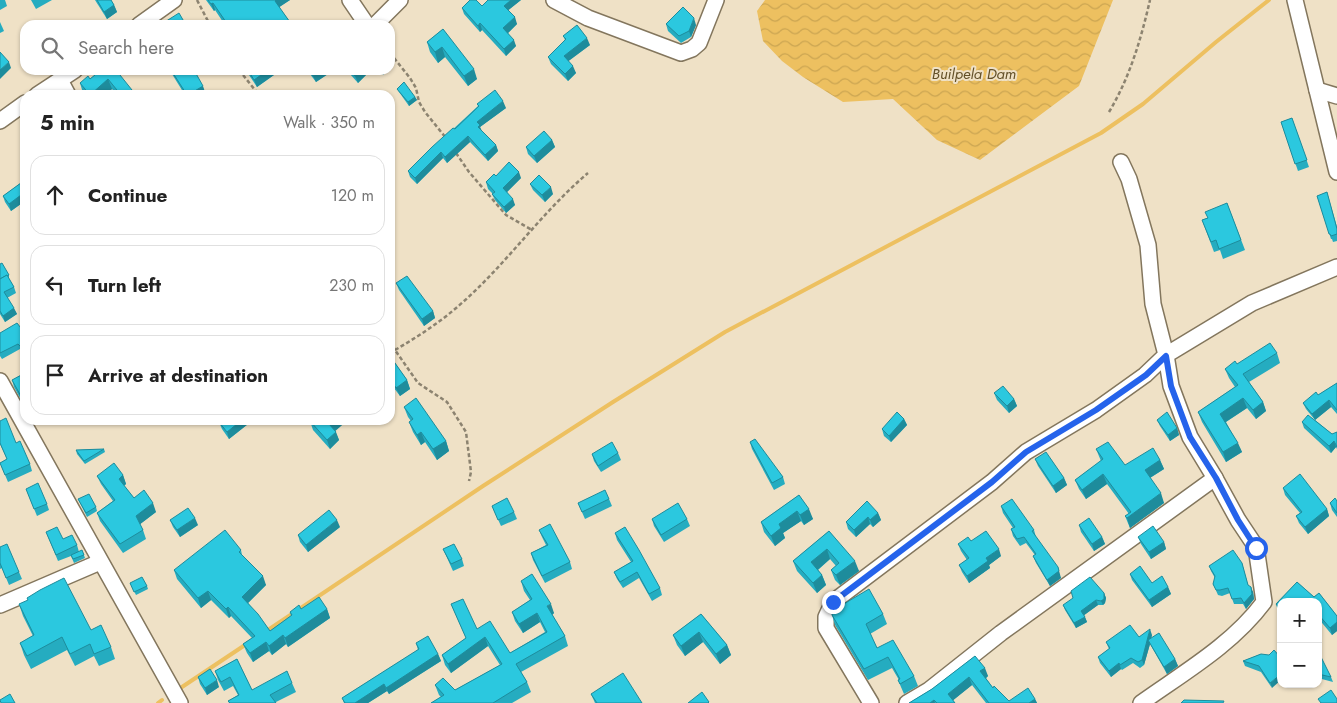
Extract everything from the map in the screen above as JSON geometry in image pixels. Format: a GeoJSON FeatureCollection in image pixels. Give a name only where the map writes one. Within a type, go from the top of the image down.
{"type":"FeatureCollection","features":[{"type":"Feature","properties":{"kind":"street"},"geometry":{"type":"LineString","coordinates":[[146,20],[174,0]]}},
{"type":"Feature","properties":{"kind":"street"},"geometry":{"type":"LineString","coordinates":[[350,0],[364,20]]}},
{"type":"Feature","properties":{"kind":"street"},"geometry":{"type":"LineString","coordinates":[[380,20],[400,0]]}},
{"type":"Feature","properties":{"kind":"street"},"geometry":{"type":"LineString","coordinates":[[554,0],[597,21],[681,53],[692,49],[699,43],[716,0]]}},
{"type":"Feature","properties":{"kind":"street"},"geometry":{"type":"LineString","coordinates":[[1295,0],[1337,172]]}},
{"type":"Feature","properties":{"kind":"street"},"geometry":{"type":"LineString","coordinates":[[45,90],[68,75]]}},
{"type":"Feature","properties":{"kind":"street"},"geometry":{"type":"LineString","coordinates":[[60,80],[65,90]]}},
{"type":"Feature","properties":{"kind":"street"},"geometry":{"type":"LineString","coordinates":[[1317,90],[1337,96]]}},
{"type":"Feature","properties":{"kind":"street"},"geometry":{"type":"LineString","coordinates":[[0,121],[20,107]]}},
{"type":"Feature","properties":{"kind":"street"},"geometry":{"type":"LineString","coordinates":[[1121,162],[1148,245],[1154,304],[1171,386],[1190,437],[1256,548],[1264,602],[1251,619],[1223,644],[1140,703]]}},
{"type":"Feature","properties":{"kind":"street"},"geometry":{"type":"LineString","coordinates":[[871,703],[826,628],[826,617],[833,602],[992,482],[1026,452],[1096,410],[1146,375],[1166,356],[1252,303],[1337,267]]}},
{"type":"Feature","properties":{"kind":"street"},"geometry":{"type":"LineString","coordinates":[[0,381],[20,417]]}},
{"type":"Feature","properties":{"kind":"street"},"geometry":{"type":"LineString","coordinates":[[24,425],[178,699]]}},
{"type":"Feature","properties":{"kind":"street"},"geometry":{"type":"LineString","coordinates":[[907,703],[929,690],[1001,633],[1216,478]]}},
{"type":"Feature","properties":{"kind":"street"},"geometry":{"type":"LineString","coordinates":[[0,605],[100,562]]}},
{"type":"Feature","properties":{"kind":"path"},"geometry":{"type":"LineString","coordinates":[[197,0],[207,20]]}},
{"type":"Feature","properties":{"kind":"path"},"geometry":{"type":"LineString","coordinates":[[1109,112],[1129,73],[1141,37],[1150,0]]}},
{"type":"Feature","properties":{"kind":"path"},"geometry":{"type":"LineString","coordinates":[[395,58],[410,78],[425,112],[449,142]]}},
{"type":"Feature","properties":{"kind":"path"},"geometry":{"type":"LineString","coordinates":[[243,75],[255,90]]}},
{"type":"Feature","properties":{"kind":"path"},"geometry":{"type":"LineString","coordinates":[[454,149],[468,172],[506,215],[532,230]]}},
{"type":"Feature","properties":{"kind":"path"},"geometry":{"type":"LineString","coordinates":[[469,481],[471,472],[466,432],[446,402],[418,383],[395,350],[429,330],[464,302],[500,266],[557,202],[588,173]]}},
{"type":"Feature","properties":{"kind":"water","name":"Builpela Dam"},"geometry":{"type":"Polygon","coordinates":[[[765,0],[1113,0],[1079,86],[980,160],[937,140],[893,99],[843,102],[803,77],[782,61],[763,41],[757,11],[765,0]]]}},
{"type":"Feature","properties":{"kind":"building"},"geometry":{"type":"Polygon","coordinates":[[[97,0],[111,0],[114,5],[104,12],[97,0]]]}},
{"type":"Feature","properties":{"kind":"building"},"geometry":{"type":"Polygon","coordinates":[[[208,0],[276,0],[288,20],[225,20],[213,3],[211,4],[208,0]]]}},
{"type":"Feature","properties":{"kind":"building"},"geometry":{"type":"Polygon","coordinates":[[[470,0],[476,0],[482,6],[488,0],[511,0],[504,6],[515,17],[503,28],[514,40],[504,49],[480,23],[478,26],[462,8],[470,0]]]}},
{"type":"Feature","properties":{"kind":"building"},"geometry":{"type":"Polygon","coordinates":[[[683,7],[694,18],[689,31],[679,36],[666,24],[683,7]]]}},
{"type":"Feature","properties":{"kind":"building"},"geometry":{"type":"Polygon","coordinates":[[[179,13],[183,20],[168,20],[179,13]]]}},
{"type":"Feature","properties":{"kind":"building"},"geometry":{"type":"Polygon","coordinates":[[[577,25],[587,38],[564,56],[573,66],[565,74],[548,57],[566,39],[563,36],[577,25]]]}},
{"type":"Feature","properties":{"kind":"building"},"geometry":{"type":"Polygon","coordinates":[[[443,29],[474,69],[464,76],[442,47],[435,52],[427,42],[443,29]]]}},
{"type":"Feature","properties":{"kind":"building"},"geometry":{"type":"Polygon","coordinates":[[[0,52],[9,62],[0,70],[0,52]]]}},
{"type":"Feature","properties":{"kind":"building"},"geometry":{"type":"Polygon","coordinates":[[[95,75],[120,75],[132,90],[117,90],[108,79],[96,90],[86,90],[80,83],[88,76],[90,79],[95,75]]]}},
{"type":"Feature","properties":{"kind":"building"},"geometry":{"type":"Polygon","coordinates":[[[174,75],[197,75],[203,86],[196,90],[184,90],[174,75]]]}},
{"type":"Feature","properties":{"kind":"building"},"geometry":{"type":"Polygon","coordinates":[[[251,75],[261,75],[254,80],[251,75]]]}},
{"type":"Feature","properties":{"kind":"building"},"geometry":{"type":"Polygon","coordinates":[[[404,82],[415,97],[408,102],[397,89],[404,82]]]}},
{"type":"Feature","properties":{"kind":"building"},"geometry":{"type":"Polygon","coordinates":[[[495,90],[503,101],[477,122],[480,125],[478,127],[496,145],[485,155],[468,136],[445,157],[441,152],[415,178],[408,171],[479,106],[477,104],[495,90]]]}},
{"type":"Feature","properties":{"kind":"building"},"geometry":{"type":"Polygon","coordinates":[[[1292,118],[1307,160],[1295,164],[1281,122],[1292,118]]]}},
{"type":"Feature","properties":{"kind":"building"},"geometry":{"type":"Polygon","coordinates":[[[544,131],[552,140],[534,156],[526,147],[544,131]]]}},
{"type":"Feature","properties":{"kind":"building"},"geometry":{"type":"Polygon","coordinates":[[[509,162],[519,172],[503,188],[513,199],[504,207],[492,194],[495,192],[486,182],[494,174],[496,176],[509,162]]]}},
{"type":"Feature","properties":{"kind":"building"},"geometry":{"type":"Polygon","coordinates":[[[539,175],[551,187],[542,195],[530,184],[539,175]]]}},
{"type":"Feature","properties":{"kind":"building"},"geometry":{"type":"Polygon","coordinates":[[[20,184],[20,196],[9,204],[3,196],[20,184]]]}},
{"type":"Feature","properties":{"kind":"building"},"geometry":{"type":"Polygon","coordinates":[[[1327,192],[1337,229],[1337,234],[1331,236],[1317,196],[1327,192]]]}},
{"type":"Feature","properties":{"kind":"building"},"geometry":{"type":"Polygon","coordinates":[[[1227,203],[1241,240],[1219,249],[1216,240],[1211,242],[1202,220],[1208,218],[1205,212],[1227,203]]]}},
{"type":"Feature","properties":{"kind":"building"},"geometry":{"type":"Polygon","coordinates":[[[2,263],[9,275],[0,279],[0,264],[2,263]]]}},
{"type":"Feature","properties":{"kind":"building"},"geometry":{"type":"Polygon","coordinates":[[[7,275],[14,287],[4,292],[14,308],[3,316],[0,311],[0,279],[7,275]]]}},
{"type":"Feature","properties":{"kind":"building"},"geometry":{"type":"Polygon","coordinates":[[[407,276],[433,311],[422,319],[396,283],[407,276]]]}},
{"type":"Feature","properties":{"kind":"building"},"geometry":{"type":"Polygon","coordinates":[[[17,323],[20,327],[20,346],[18,344],[0,353],[0,333],[17,323]]]}},
{"type":"Feature","properties":{"kind":"building"},"geometry":{"type":"Polygon","coordinates":[[[1270,343],[1277,353],[1243,374],[1263,402],[1253,410],[1243,398],[1220,414],[1238,443],[1223,452],[1198,412],[1238,385],[1225,369],[1235,361],[1237,364],[1270,343]]]}},
{"type":"Feature","properties":{"kind":"building"},"geometry":{"type":"Polygon","coordinates":[[[395,363],[407,380],[396,388],[395,386],[395,363]]]}},
{"type":"Feature","properties":{"kind":"building"},"geometry":{"type":"Polygon","coordinates":[[[20,376],[20,394],[12,380],[20,376]]]}},
{"type":"Feature","properties":{"kind":"building"},"geometry":{"type":"Polygon","coordinates":[[[1337,383],[1337,410],[1329,400],[1312,414],[1303,403],[1316,392],[1318,395],[1337,383]]]}},
{"type":"Feature","properties":{"kind":"building"},"geometry":{"type":"Polygon","coordinates":[[[1003,386],[1014,399],[1007,406],[994,393],[1003,386]]]}},
{"type":"Feature","properties":{"kind":"building"},"geometry":{"type":"Polygon","coordinates":[[[416,398],[446,441],[433,449],[421,432],[417,435],[409,422],[413,419],[404,407],[416,398]]]}},
{"type":"Feature","properties":{"kind":"building"},"geometry":{"type":"Polygon","coordinates":[[[897,412],[904,419],[889,436],[882,429],[897,412]]]}},
{"type":"Feature","properties":{"kind":"building"},"geometry":{"type":"Polygon","coordinates":[[[1167,412],[1177,428],[1168,435],[1157,420],[1167,412]]]}},
{"type":"Feature","properties":{"kind":"building"},"geometry":{"type":"Polygon","coordinates":[[[1308,415],[1332,434],[1337,432],[1337,447],[1334,441],[1329,446],[1302,422],[1308,415]]]}},
{"type":"Feature","properties":{"kind":"building"},"geometry":{"type":"Polygon","coordinates":[[[6,418],[16,443],[20,441],[30,464],[5,475],[0,463],[7,459],[0,443],[0,421],[6,418]]]}},
{"type":"Feature","properties":{"kind":"building"},"geometry":{"type":"Polygon","coordinates":[[[221,425],[236,425],[227,432],[221,425]]]}},
{"type":"Feature","properties":{"kind":"building"},"geometry":{"type":"Polygon","coordinates":[[[314,425],[330,425],[336,432],[327,440],[314,425]]]}},
{"type":"Feature","properties":{"kind":"building"},"geometry":{"type":"Polygon","coordinates":[[[755,439],[783,477],[772,483],[750,442],[755,439]]]}},
{"type":"Feature","properties":{"kind":"building"},"geometry":{"type":"Polygon","coordinates":[[[612,442],[618,453],[598,466],[592,454],[612,442]]]}},
{"type":"Feature","properties":{"kind":"building"},"geometry":{"type":"Polygon","coordinates":[[[1108,442],[1125,465],[1153,448],[1160,460],[1145,470],[1161,493],[1127,518],[1125,516],[1131,512],[1103,474],[1082,490],[1075,480],[1103,459],[1096,449],[1108,442]]]}},
{"type":"Feature","properties":{"kind":"building"},"geometry":{"type":"Polygon","coordinates":[[[104,449],[84,461],[76,450],[104,449]]]}},
{"type":"Feature","properties":{"kind":"building"},"geometry":{"type":"Polygon","coordinates":[[[1046,452],[1064,478],[1053,486],[1035,459],[1046,452]]]}},
{"type":"Feature","properties":{"kind":"building"},"geometry":{"type":"Polygon","coordinates":[[[114,463],[123,475],[119,479],[134,498],[144,490],[153,503],[136,516],[143,530],[120,544],[97,513],[115,500],[97,476],[114,463]]]}},
{"type":"Feature","properties":{"kind":"building"},"geometry":{"type":"Polygon","coordinates":[[[1300,474],[1327,509],[1305,527],[1296,516],[1302,512],[1283,488],[1300,474]]]}},
{"type":"Feature","properties":{"kind":"building"},"geometry":{"type":"Polygon","coordinates":[[[38,483],[47,504],[34,509],[26,489],[38,483]]]}},
{"type":"Feature","properties":{"kind":"building"},"geometry":{"type":"Polygon","coordinates":[[[605,490],[609,499],[582,512],[578,503],[605,490]]]}},
{"type":"Feature","properties":{"kind":"building"},"geometry":{"type":"Polygon","coordinates":[[[89,494],[96,507],[86,513],[78,499],[89,494]]]}},
{"type":"Feature","properties":{"kind":"building"},"geometry":{"type":"Polygon","coordinates":[[[799,495],[809,509],[800,515],[797,511],[779,524],[781,528],[771,536],[761,522],[799,495]]]}},
{"type":"Feature","properties":{"kind":"building"},"geometry":{"type":"Polygon","coordinates":[[[507,498],[514,512],[498,520],[492,506],[507,498]]]}},
{"type":"Feature","properties":{"kind":"building"},"geometry":{"type":"Polygon","coordinates":[[[1335,498],[1337,501],[1337,513],[1330,503],[1335,498]]]}},
{"type":"Feature","properties":{"kind":"building"},"geometry":{"type":"Polygon","coordinates":[[[1012,499],[1058,567],[1059,571],[1047,580],[1033,556],[1036,554],[1024,537],[1017,539],[1011,529],[1015,527],[1001,506],[1012,499]]]}},
{"type":"Feature","properties":{"kind":"building"},"geometry":{"type":"Polygon","coordinates":[[[867,501],[878,513],[870,520],[868,517],[854,530],[846,522],[867,501]]]}},
{"type":"Feature","properties":{"kind":"building"},"geometry":{"type":"Polygon","coordinates":[[[678,503],[687,519],[661,535],[652,519],[678,503]]]}},
{"type":"Feature","properties":{"kind":"building"},"geometry":{"type":"Polygon","coordinates":[[[188,508],[195,518],[177,530],[170,520],[188,508]]]}},
{"type":"Feature","properties":{"kind":"building"},"geometry":{"type":"Polygon","coordinates":[[[329,510],[337,520],[306,545],[298,535],[329,510]]]}},
{"type":"Feature","properties":{"kind":"building"},"geometry":{"type":"Polygon","coordinates":[[[1089,518],[1102,537],[1092,544],[1079,525],[1089,518]]]}},
{"type":"Feature","properties":{"kind":"building"},"geometry":{"type":"Polygon","coordinates":[[[550,524],[570,562],[542,576],[531,553],[548,545],[539,530],[550,524]]]}},
{"type":"Feature","properties":{"kind":"building"},"geometry":{"type":"Polygon","coordinates":[[[1153,526],[1164,542],[1149,552],[1138,537],[1153,526]]]}},
{"type":"Feature","properties":{"kind":"building"},"geometry":{"type":"Polygon","coordinates":[[[57,527],[63,539],[72,535],[77,545],[56,555],[46,532],[57,527]]]}},
{"type":"Feature","properties":{"kind":"building"},"geometry":{"type":"Polygon","coordinates":[[[625,527],[660,588],[649,594],[637,572],[620,582],[614,572],[633,561],[615,533],[625,527]]]}},
{"type":"Feature","properties":{"kind":"building"},"geometry":{"type":"Polygon","coordinates":[[[225,530],[241,550],[239,552],[263,576],[242,597],[258,614],[270,631],[292,615],[290,612],[299,605],[301,609],[319,597],[327,609],[285,638],[283,635],[269,646],[266,642],[250,653],[243,644],[255,636],[228,607],[226,609],[208,591],[198,598],[174,570],[225,530]]]}},
{"type":"Feature","properties":{"kind":"building"},"geometry":{"type":"Polygon","coordinates":[[[829,531],[855,561],[836,575],[831,570],[839,563],[827,549],[811,562],[822,575],[813,583],[793,561],[829,531]]]}},
{"type":"Feature","properties":{"kind":"building"},"geometry":{"type":"Polygon","coordinates":[[[986,531],[999,549],[986,558],[988,561],[967,576],[959,565],[969,558],[958,544],[968,537],[971,541],[986,531]]]}},
{"type":"Feature","properties":{"kind":"building"},"geometry":{"type":"Polygon","coordinates":[[[7,544],[19,572],[6,578],[0,563],[0,547],[7,544]]]}},
{"type":"Feature","properties":{"kind":"building"},"geometry":{"type":"Polygon","coordinates":[[[454,544],[462,559],[451,564],[443,549],[454,544]]]}},
{"type":"Feature","properties":{"kind":"building"},"geometry":{"type":"Polygon","coordinates":[[[82,550],[84,555],[73,559],[71,555],[82,550]]]}},
{"type":"Feature","properties":{"kind":"building"},"geometry":{"type":"Polygon","coordinates":[[[1233,550],[1242,563],[1248,585],[1251,587],[1252,594],[1244,603],[1241,598],[1232,599],[1228,588],[1216,590],[1213,584],[1215,576],[1209,566],[1233,550]]]}},
{"type":"Feature","properties":{"kind":"building"},"geometry":{"type":"Polygon","coordinates":[[[1140,566],[1152,583],[1162,576],[1168,587],[1149,600],[1130,574],[1140,566]]]}},
{"type":"Feature","properties":{"kind":"building"},"geometry":{"type":"Polygon","coordinates":[[[532,574],[551,604],[547,606],[565,636],[516,664],[527,682],[493,703],[431,703],[444,695],[435,685],[443,678],[455,690],[502,664],[485,637],[448,664],[442,655],[466,638],[451,604],[463,599],[477,629],[490,621],[510,653],[547,632],[537,613],[519,624],[512,612],[532,599],[521,581],[532,574]]]}},
{"type":"Feature","properties":{"kind":"building"},"geometry":{"type":"Polygon","coordinates":[[[142,577],[147,586],[134,592],[130,583],[142,577]]]}},
{"type":"Feature","properties":{"kind":"building"},"geometry":{"type":"Polygon","coordinates":[[[1090,577],[1104,593],[1104,599],[1101,601],[1096,600],[1081,611],[1085,617],[1074,623],[1063,605],[1073,598],[1071,591],[1090,577]]]}},
{"type":"Feature","properties":{"kind":"building"},"geometry":{"type":"Polygon","coordinates":[[[64,578],[91,630],[101,625],[111,647],[94,654],[90,644],[70,654],[62,637],[27,656],[20,643],[34,635],[19,604],[28,600],[27,598],[40,590],[64,578]]]}},
{"type":"Feature","properties":{"kind":"building"},"geometry":{"type":"Polygon","coordinates":[[[1297,582],[1314,597],[1319,593],[1337,616],[1337,622],[1330,628],[1322,619],[1322,598],[1282,598],[1297,582]]]}},
{"type":"Feature","properties":{"kind":"building"},"geometry":{"type":"Polygon","coordinates":[[[869,589],[883,614],[866,624],[877,648],[893,640],[914,676],[900,684],[898,680],[900,679],[888,657],[864,669],[832,615],[832,611],[869,589]]]}},
{"type":"Feature","properties":{"kind":"building"},"geometry":{"type":"Polygon","coordinates":[[[701,614],[727,645],[716,654],[699,632],[681,646],[673,635],[701,614]]]}},
{"type":"Feature","properties":{"kind":"building"},"geometry":{"type":"Polygon","coordinates":[[[1130,625],[1139,637],[1150,629],[1142,660],[1138,662],[1131,658],[1120,665],[1119,663],[1109,671],[1098,657],[1110,648],[1106,642],[1130,625]]]}},
{"type":"Feature","properties":{"kind":"building"},"geometry":{"type":"Polygon","coordinates":[[[1159,633],[1175,659],[1164,667],[1148,640],[1159,633]]]}},
{"type":"Feature","properties":{"kind":"building"},"geometry":{"type":"Polygon","coordinates":[[[428,636],[438,654],[386,688],[384,684],[355,703],[345,703],[342,698],[419,649],[416,643],[428,636]]]}},
{"type":"Feature","properties":{"kind":"building"},"geometry":{"type":"Polygon","coordinates":[[[1274,650],[1277,653],[1277,677],[1270,683],[1259,666],[1243,661],[1261,654],[1269,655],[1274,650]]]}},
{"type":"Feature","properties":{"kind":"building"},"geometry":{"type":"Polygon","coordinates":[[[975,656],[985,668],[980,671],[993,688],[994,686],[1009,701],[1028,688],[1035,699],[1029,703],[989,703],[969,677],[948,694],[955,703],[937,703],[934,700],[930,703],[909,703],[932,689],[975,656]]]}},
{"type":"Feature","properties":{"kind":"building"},"geometry":{"type":"Polygon","coordinates":[[[237,659],[252,690],[287,671],[292,683],[270,695],[276,703],[230,703],[228,701],[239,695],[230,677],[221,682],[215,671],[237,659]]]}},
{"type":"Feature","properties":{"kind":"building"},"geometry":{"type":"Polygon","coordinates":[[[1322,659],[1331,677],[1322,675],[1322,659]]]}},
{"type":"Feature","properties":{"kind":"building"},"geometry":{"type":"Polygon","coordinates":[[[210,669],[217,680],[205,688],[198,677],[210,669]]]}},
{"type":"Feature","properties":{"kind":"building"},"geometry":{"type":"Polygon","coordinates":[[[623,673],[642,703],[597,703],[591,694],[623,673]]]}},
{"type":"Feature","properties":{"kind":"building"},"geometry":{"type":"Polygon","coordinates":[[[1331,690],[1337,699],[1337,703],[1321,703],[1318,699],[1331,690]]]}},
{"type":"Feature","properties":{"kind":"building"},"geometry":{"type":"Polygon","coordinates":[[[702,692],[708,703],[688,703],[702,692]]]}},
{"type":"Feature","properties":{"kind":"building"},"geometry":{"type":"Polygon","coordinates":[[[10,694],[15,703],[1,703],[0,700],[10,694]]]}},
{"type":"Feature","properties":{"kind":"building"},"geometry":{"type":"Polygon","coordinates":[[[1184,700],[1224,701],[1223,703],[1181,703],[1184,700]]]}},
{"type":"Feature","properties":{"kind":"waterway"},"geometry":{"type":"LineString","coordinates":[[265,632],[483,486],[725,332],[1101,133],[1143,104],[1269,0]]}},
{"type":"Feature","properties":{"kind":"waterway"},"geometry":{"type":"LineString","coordinates":[[182,687],[248,643]]}},
{"type":"Feature","properties":{"kind":"waterway"},"geometry":{"type":"LineString","coordinates":[[158,703],[162,700]]}},
{"type":"Feature","properties":{"kind":"route"},"geometry":{"type":"LineString","coordinates":[[833,602],[992,482],[1026,452],[1096,410],[1146,375],[1166,356],[1171,386],[1190,437],[1256,548]]}}]}
